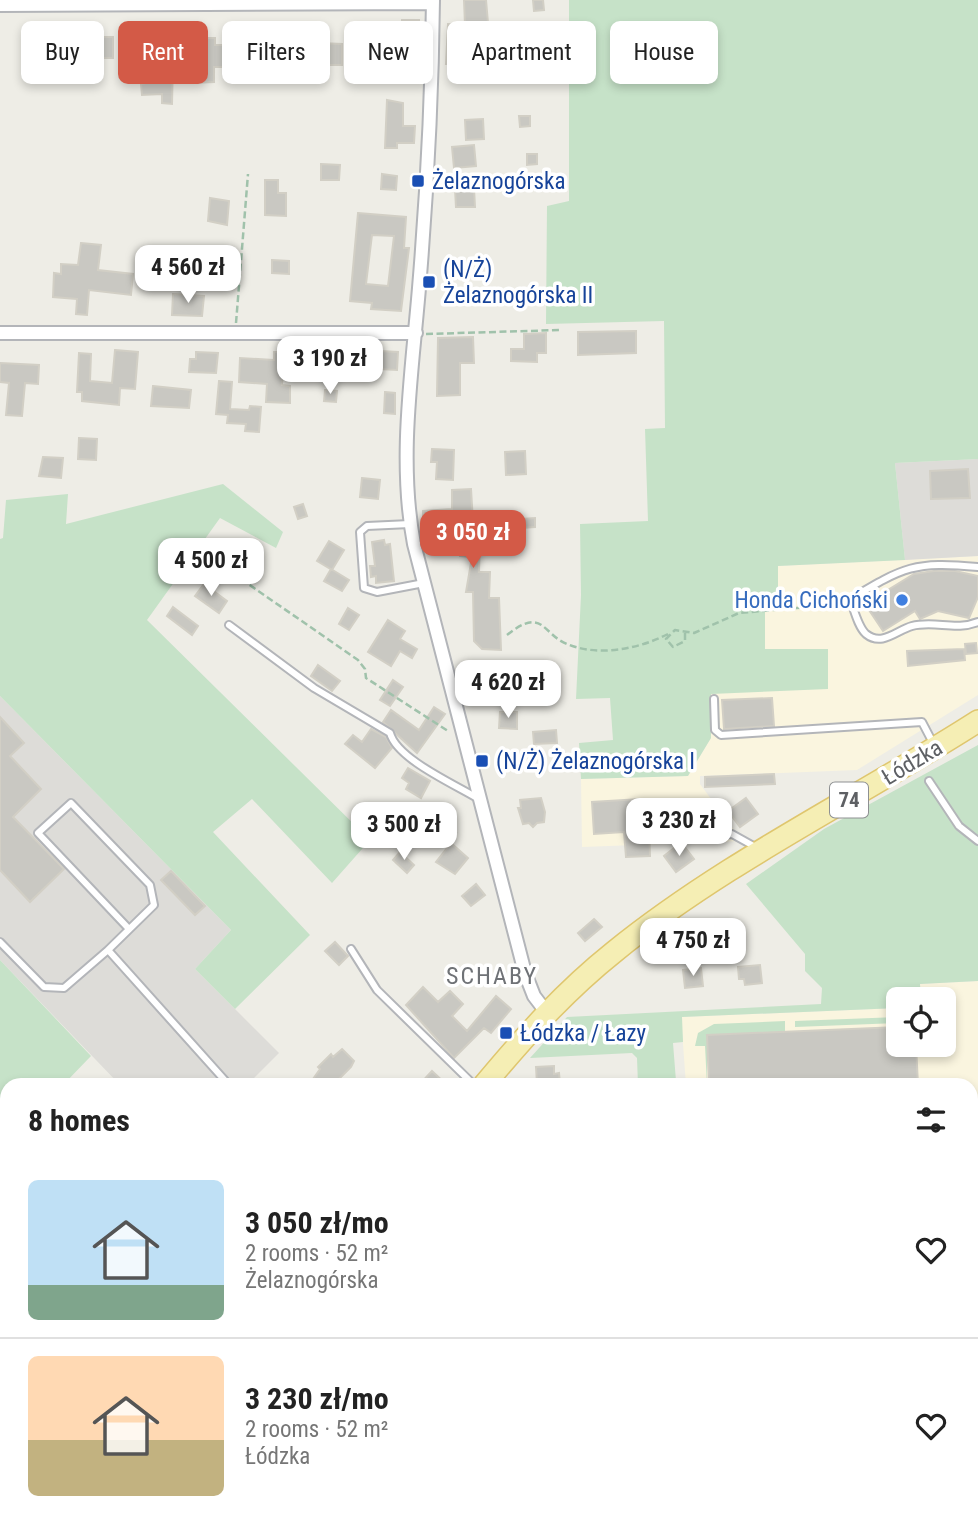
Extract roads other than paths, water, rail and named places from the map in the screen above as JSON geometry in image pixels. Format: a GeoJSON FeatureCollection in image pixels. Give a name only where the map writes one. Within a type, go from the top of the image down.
{"type":"FeatureCollection","features":[{"type":"Feature","properties":{"kind":"main road","name":"Łódzka"},"geometry":{"type":"LineString","coordinates":[[490,1078],[547,1013],[632,938],[763,852],[978,721]]}},
{"type":"Feature","properties":{"kind":"street"},"geometry":{"type":"LineString","coordinates":[[0,5],[433,1],[432,113],[406,465],[410,524],[529,987],[547,1013]]}},
{"type":"Feature","properties":{"kind":"street"},"geometry":{"type":"LineString","coordinates":[[0,333],[416,333]]}},
{"type":"Feature","properties":{"kind":"lane"},"geometry":{"type":"LineString","coordinates":[[410,524],[367,526],[360,532],[364,588],[377,592],[424,583]]}},
{"type":"Feature","properties":{"kind":"lane"},"geometry":{"type":"LineString","coordinates":[[978,567],[944,564],[909,566],[850,599],[864,632],[875,638],[893,636],[913,626],[966,627],[978,622]]}},
{"type":"Feature","properties":{"kind":"lane"},"geometry":{"type":"LineString","coordinates":[[229,625],[314,688],[390,733],[393,744],[407,756],[482,801]]}},
{"type":"Feature","properties":{"kind":"lane"},"geometry":{"type":"LineString","coordinates":[[714,699],[715,730],[721,735],[922,722],[935,748]]}},
{"type":"Feature","properties":{"kind":"lane"},"geometry":{"type":"LineString","coordinates":[[929,781],[959,826],[978,841]]}},
{"type":"Feature","properties":{"kind":"lane"},"geometry":{"type":"LineString","coordinates":[[0,942],[44,987],[64,988],[108,950],[154,905],[149,885],[71,803],[38,833],[129,929]]}},
{"type":"Feature","properties":{"kind":"lane"},"geometry":{"type":"LineString","coordinates":[[655,836],[732,834],[763,852]]}},
{"type":"Feature","properties":{"kind":"lane"},"geometry":{"type":"LineString","coordinates":[[351,949],[377,990],[467,1078]]}},
{"type":"Feature","properties":{"kind":"lane"},"geometry":{"type":"LineString","coordinates":[[108,950],[223,1078]]}},
{"type":"Feature","properties":{"kind":"place","name":"Żelaznogórska"},"geometry":{"type":"Point","coordinates":[418,181]}},
{"type":"Feature","properties":{"kind":"place","name":"(N/Ż) Żelaznogórska II"},"geometry":{"type":"Point","coordinates":[429,282]}},
{"type":"Feature","properties":{"kind":"place","name":"Honda Cichoński"},"geometry":{"type":"Point","coordinates":[902,600]}},
{"type":"Feature","properties":{"kind":"place","name":"(N/Ż) Żelaznogórska I"},"geometry":{"type":"Point","coordinates":[482,761]}},
{"type":"Feature","properties":{"kind":"place","name":"Łódzka / Łazy"},"geometry":{"type":"Point","coordinates":[506,1033]}},
{"type":"Feature","properties":{"kind":"district","name":"SCHABY"},"geometry":{"type":"Point","coordinates":[492,976]}}]}
